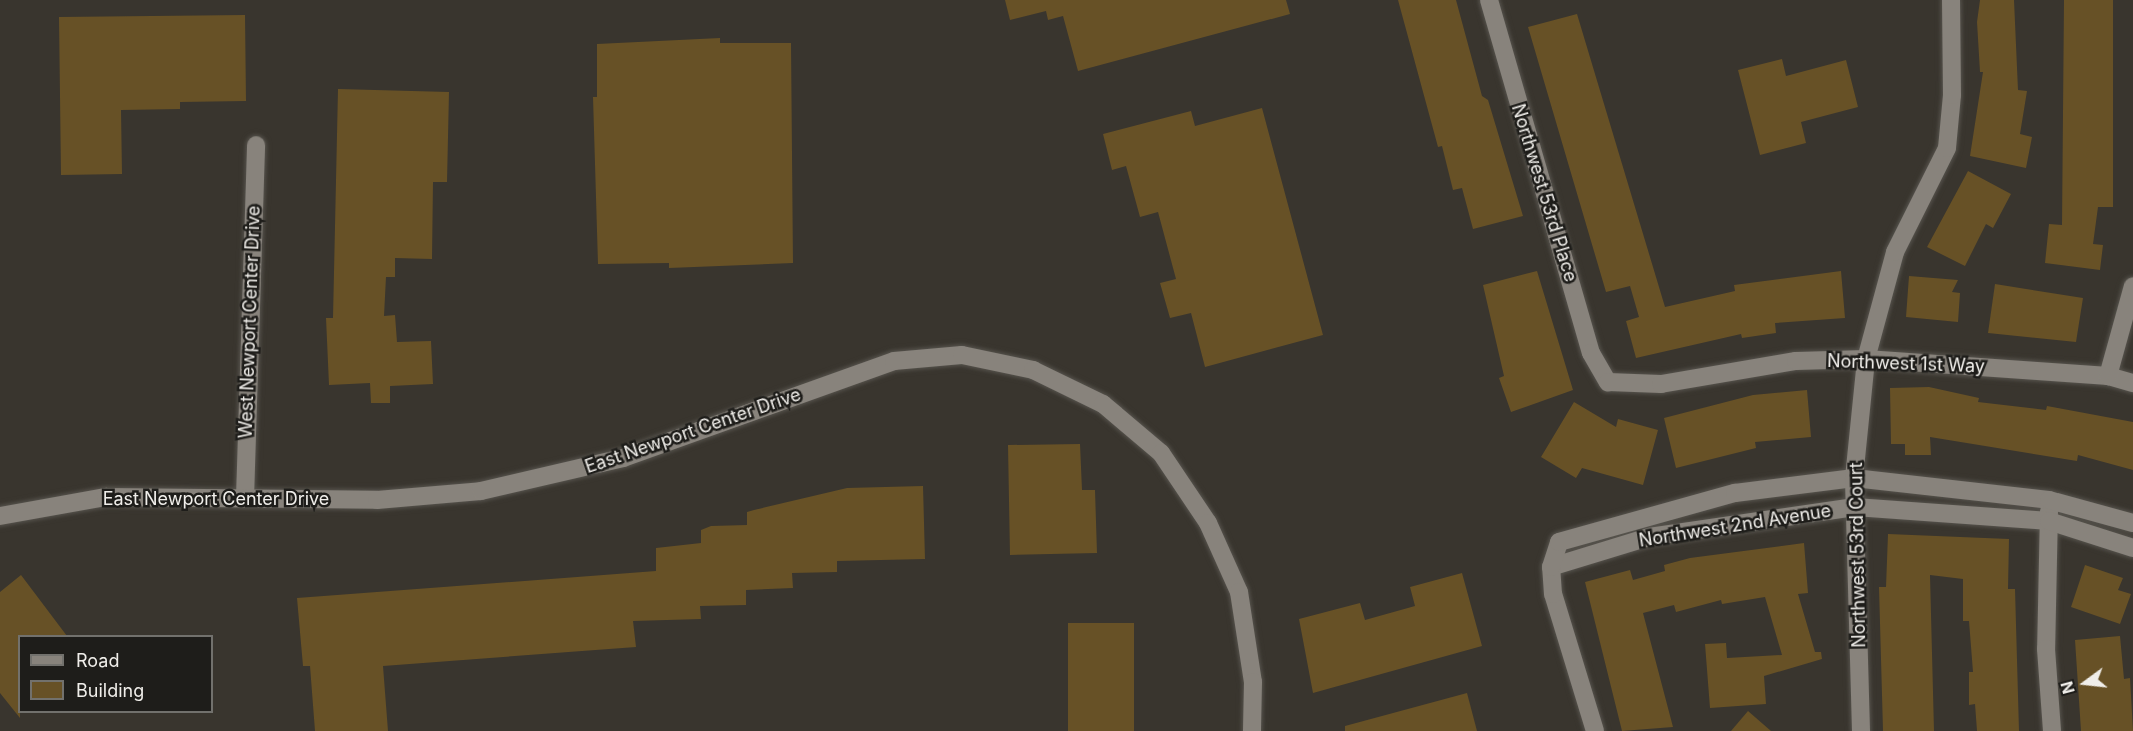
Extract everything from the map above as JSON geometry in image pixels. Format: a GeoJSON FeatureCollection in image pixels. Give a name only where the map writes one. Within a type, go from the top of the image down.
{"type":"FeatureCollection","features":[{"type":"Feature","properties":{"kind":"street","name":"Northwest 53rd Place"},"geometry":{"type":"LineString","coordinates":[[1490,0],[1592,353],[1608,382]]}},
{"type":"Feature","properties":{"kind":"street","name":"Northwest 53rd Court"},"geometry":{"type":"LineString","coordinates":[[1861,731],[1854,478],[1866,358],[1895,252],[1947,148],[1952,95],[1951,0]]}},
{"type":"Feature","properties":{"kind":"street","name":"West Newport Center Drive"},"geometry":{"type":"LineString","coordinates":[[245,498],[256,145]]}},
{"type":"Feature","properties":{"kind":"street"},"geometry":{"type":"LineString","coordinates":[[2108,376],[2133,286]]}},
{"type":"Feature","properties":{"kind":"street","name":"East Newport Center Drive"},"geometry":{"type":"LineString","coordinates":[[0,516],[106,497],[378,500],[519,483],[623,458],[894,361],[962,355],[1033,370],[1103,404],[1152,446],[1208,523],[1239,592],[1253,682],[1252,731]]}},
{"type":"Feature","properties":{"kind":"street","name":"Northwest 1st Way"},"geometry":{"type":"LineString","coordinates":[[1608,382],[1661,384],[1796,361],[1866,358],[2108,376],[2133,383]]}},
{"type":"Feature","properties":{"kind":"street","name":"Northwest 2nd Avenue"},"geometry":{"type":"LineString","coordinates":[[1551,567],[1558,542],[1735,493],[1854,478],[2049,501],[2133,523]]}},
{"type":"Feature","properties":{"kind":"street"},"geometry":{"type":"LineString","coordinates":[[2049,501],[2046,649],[2052,731]]}},
{"type":"Feature","properties":{"kind":"street","name":"Northwest 2nd Avenue"},"geometry":{"type":"LineString","coordinates":[[1551,567],[1649,537],[1855,507],[2049,521],[2133,549]]}},
{"type":"Feature","properties":{"kind":"street"},"geometry":{"type":"LineString","coordinates":[[1551,567],[1553,594],[1595,731]]}},
{"type":"Feature","properties":{"kind":"building"},"geometry":{"type":"Polygon","coordinates":[[[1005,0],[1286,0],[1290,14],[1078,71],[1063,16],[1048,20],[1046,11],[1010,20],[1005,0]]]}},
{"type":"Feature","properties":{"kind":"building"},"geometry":{"type":"Polygon","coordinates":[[[1398,0],[1456,0],[1482,96],[1488,100],[1523,216],[1473,229],[1462,188],[1453,190],[1442,146],[1438,147],[1398,0]]]}},
{"type":"Feature","properties":{"kind":"building"},"geometry":{"type":"Polygon","coordinates":[[[1980,0],[2014,0],[2018,90],[2027,91],[2020,134],[2032,137],[2026,168],[1970,156],[1983,72],[1980,72],[1977,22],[1980,0]]]}},
{"type":"Feature","properties":{"kind":"building"},"geometry":{"type":"Polygon","coordinates":[[[2064,0],[2113,0],[2113,207],[2098,207],[2093,244],[2103,245],[2100,270],[2045,263],[2049,224],[2062,225],[2064,0]]]}},
{"type":"Feature","properties":{"kind":"building"},"geometry":{"type":"Polygon","coordinates":[[[1577,14],[1665,307],[1735,291],[1734,285],[1841,271],[1845,318],[1775,323],[1776,333],[1742,338],[1741,334],[1636,358],[1626,321],[1639,317],[1630,286],[1606,292],[1528,27],[1577,14]]]}},
{"type":"Feature","properties":{"kind":"building"},"geometry":{"type":"Polygon","coordinates":[[[245,15],[246,101],[180,102],[180,109],[121,110],[122,174],[61,175],[59,17],[245,15]]]}},
{"type":"Feature","properties":{"kind":"building"},"geometry":{"type":"Polygon","coordinates":[[[720,38],[720,43],[791,43],[793,263],[669,268],[669,263],[598,264],[593,97],[597,97],[597,44],[720,38]]]}},
{"type":"Feature","properties":{"kind":"building"},"geometry":{"type":"Polygon","coordinates":[[[1782,59],[1786,76],[1846,60],[1858,107],[1801,122],[1806,143],[1760,155],[1738,70],[1782,59]]]}},
{"type":"Feature","properties":{"kind":"building"},"geometry":{"type":"Polygon","coordinates":[[[338,89],[449,92],[447,182],[433,182],[432,259],[395,258],[395,277],[386,277],[384,316],[395,315],[397,342],[431,341],[433,384],[390,386],[390,403],[371,403],[370,383],[329,385],[326,318],[333,318],[338,89]]]}},
{"type":"Feature","properties":{"kind":"building"},"geometry":{"type":"Polygon","coordinates":[[[1262,108],[1323,335],[1205,367],[1191,313],[1170,318],[1160,283],[1176,279],[1158,212],[1140,217],[1126,166],[1112,170],[1103,134],[1191,111],[1195,126],[1262,108]]]}},
{"type":"Feature","properties":{"kind":"building"},"geometry":{"type":"Polygon","coordinates":[[[1968,171],[2011,194],[1993,228],[1986,224],[1965,266],[1927,247],[1968,171]]]}},
{"type":"Feature","properties":{"kind":"building"},"geometry":{"type":"Polygon","coordinates":[[[1537,271],[1573,390],[1511,412],[1499,378],[1504,376],[1483,285],[1537,271]]]}},
{"type":"Feature","properties":{"kind":"building"},"geometry":{"type":"Polygon","coordinates":[[[1909,276],[1958,280],[1952,292],[1960,293],[1958,322],[1906,317],[1909,276]]]}},
{"type":"Feature","properties":{"kind":"building"},"geometry":{"type":"Polygon","coordinates":[[[1995,284],[2083,298],[2076,342],[1988,333],[1995,284]]]}},
{"type":"Feature","properties":{"kind":"building"},"geometry":{"type":"Polygon","coordinates":[[[1929,387],[1979,398],[1978,402],[2046,410],[2047,406],[2133,422],[2133,470],[2078,455],[2077,461],[1930,437],[1931,455],[1905,455],[1905,444],[1891,444],[1890,388],[1929,387]]]}},
{"type":"Feature","properties":{"kind":"building"},"geometry":{"type":"Polygon","coordinates":[[[1807,390],[1811,437],[1755,442],[1756,448],[1676,468],[1664,418],[1753,395],[1807,390]]]}},
{"type":"Feature","properties":{"kind":"building"},"geometry":{"type":"Polygon","coordinates":[[[1574,402],[1616,427],[1618,419],[1658,430],[1643,485],[1582,468],[1576,478],[1541,457],[1574,402]]]}},
{"type":"Feature","properties":{"kind":"building"},"geometry":{"type":"Polygon","coordinates":[[[1080,444],[1082,490],[1095,490],[1097,553],[1010,555],[1008,445],[1080,444]]]}},
{"type":"Feature","properties":{"kind":"building"},"geometry":{"type":"Polygon","coordinates":[[[923,486],[925,559],[837,561],[837,572],[792,573],[793,588],[746,590],[746,605],[700,606],[701,619],[633,621],[636,647],[383,666],[388,731],[315,731],[310,666],[303,666],[297,598],[656,571],[656,548],[701,543],[701,530],[711,526],[747,525],[747,512],[847,488],[923,486]]]}},
{"type":"Feature","properties":{"kind":"building"},"geometry":{"type":"Polygon","coordinates":[[[1888,534],[2009,539],[2008,589],[2015,589],[2019,731],[1977,731],[1975,704],[1969,705],[1969,672],[1973,672],[1969,621],[1963,621],[1963,579],[1930,575],[1934,731],[1883,731],[1879,587],[1886,587],[1888,534]]]}},
{"type":"Feature","properties":{"kind":"building"},"geometry":{"type":"Polygon","coordinates":[[[1804,543],[1808,593],[1798,594],[1815,652],[1821,652],[1822,659],[1764,676],[1766,704],[1710,708],[1705,644],[1726,643],[1727,658],[1782,655],[1765,597],[1722,604],[1721,600],[1676,612],[1674,605],[1643,613],[1673,727],[1622,731],[1585,582],[1630,570],[1633,580],[1665,571],[1664,565],[1690,558],[1804,543]]]}},
{"type":"Feature","properties":{"kind":"building"},"geometry":{"type":"Polygon","coordinates":[[[2085,565],[2123,578],[2118,590],[2131,594],[2120,624],[2071,607],[2085,565]]]}},
{"type":"Feature","properties":{"kind":"building"},"geometry":{"type":"Polygon","coordinates":[[[1462,573],[1482,646],[1313,693],[1299,619],[1360,603],[1365,620],[1415,606],[1410,587],[1462,573]]]}},
{"type":"Feature","properties":{"kind":"building"},"geometry":{"type":"Polygon","coordinates":[[[21,575],[66,635],[18,635],[18,713],[20,713],[20,718],[0,693],[0,592],[21,575]]]}},
{"type":"Feature","properties":{"kind":"building"},"geometry":{"type":"Polygon","coordinates":[[[1068,623],[1134,623],[1134,731],[1068,731],[1068,623]]]}},
{"type":"Feature","properties":{"kind":"building"},"geometry":{"type":"Polygon","coordinates":[[[2120,636],[2124,679],[2130,678],[2133,731],[2081,731],[2075,640],[2120,636]]]}},
{"type":"Feature","properties":{"kind":"building"},"geometry":{"type":"Polygon","coordinates":[[[1467,693],[1477,731],[1345,731],[1345,726],[1467,693]]]}},
{"type":"Feature","properties":{"kind":"building"},"geometry":{"type":"Polygon","coordinates":[[[1748,711],[1771,731],[1731,731],[1748,711]]]}}]}
